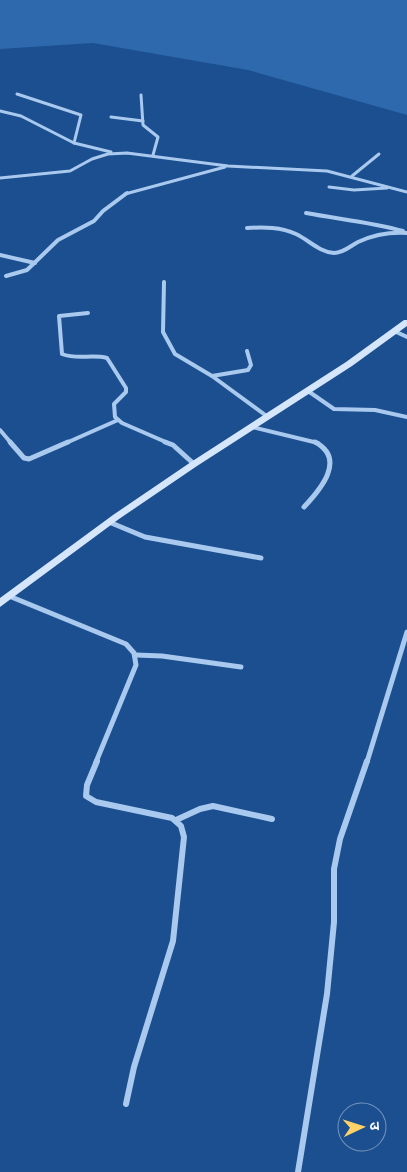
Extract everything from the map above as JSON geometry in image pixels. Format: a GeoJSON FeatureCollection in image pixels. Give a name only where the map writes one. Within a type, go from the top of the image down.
{"type":"FeatureCollection","features":[{"type":"Feature","properties":{"kind":"street"},"geometry":{"type":"LineString","coordinates":[[17,94],[81,115],[74,143]]}},
{"type":"Feature","properties":{"kind":"street"},"geometry":{"type":"LineString","coordinates":[[141,95],[141,108],[146,128],[158,137],[153,156]]}},
{"type":"Feature","properties":{"kind":"street"},"geometry":{"type":"LineString","coordinates":[[0,111],[22,116],[74,143],[115,153],[228,166],[292,168],[352,176],[407,192]]}},
{"type":"Feature","properties":{"kind":"street"},"geometry":{"type":"LineString","coordinates":[[111,116],[144,122]]}},
{"type":"Feature","properties":{"kind":"street"},"geometry":{"type":"LineString","coordinates":[[0,178],[70,171],[92,159],[115,153]]}},
{"type":"Feature","properties":{"kind":"street"},"geometry":{"type":"LineString","coordinates":[[352,176],[379,154]]}},
{"type":"Feature","properties":{"kind":"street"},"geometry":{"type":"LineString","coordinates":[[6,276],[22,273],[58,240],[74,230],[94,222],[103,211],[127,193],[228,166]]}},
{"type":"Feature","properties":{"kind":"street"},"geometry":{"type":"LineString","coordinates":[[330,187],[354,190],[390,187]]}},
{"type":"Feature","properties":{"kind":"street"},"geometry":{"type":"LineString","coordinates":[[306,213],[379,224],[407,233]]}},
{"type":"Feature","properties":{"kind":"street"},"geometry":{"type":"LineString","coordinates":[[247,228],[268,227],[283,230],[303,238],[322,251],[333,253],[344,252],[364,240],[393,233],[407,233]]}},
{"type":"Feature","properties":{"kind":"street"},"geometry":{"type":"LineString","coordinates":[[0,255],[35,263]]}},
{"type":"Feature","properties":{"kind":"street"},"geometry":{"type":"LineString","coordinates":[[164,282],[163,332],[175,354],[182,360],[212,376],[268,417]]}},
{"type":"Feature","properties":{"kind":"street"},"geometry":{"type":"LineString","coordinates":[[88,313],[59,316],[61,350],[67,356],[100,356],[107,358],[126,388],[126,392],[114,404],[114,411],[118,420],[173,445],[194,464]]}},
{"type":"Feature","properties":{"kind":"street"},"geometry":{"type":"LineString","coordinates":[[0,603],[109,522],[194,464],[308,391],[407,322]]}},
{"type":"Feature","properties":{"kind":"street"},"geometry":{"type":"LineString","coordinates":[[394,331],[407,337]]}},
{"type":"Feature","properties":{"kind":"street"},"geometry":{"type":"LineString","coordinates":[[212,376],[248,370],[251,365],[247,351]]}},
{"type":"Feature","properties":{"kind":"street"},"geometry":{"type":"LineString","coordinates":[[308,391],[334,409],[383,411],[407,417]]}},
{"type":"Feature","properties":{"kind":"street"},"geometry":{"type":"LineString","coordinates":[[0,430],[3,437],[24,458],[31,459],[118,420]]}},
{"type":"Feature","properties":{"kind":"street"},"geometry":{"type":"LineString","coordinates":[[252,427],[314,441],[323,446],[329,460],[329,476],[326,483],[304,507]]}},
{"type":"Feature","properties":{"kind":"street"},"geometry":{"type":"LineString","coordinates":[[109,522],[145,537],[261,558]]}},
{"type":"Feature","properties":{"kind":"street"},"geometry":{"type":"LineString","coordinates":[[9,596],[126,644],[136,655],[136,665],[87,785],[86,796],[96,802],[176,820],[200,809],[213,806],[272,819]]}},
{"type":"Feature","properties":{"kind":"street"},"geometry":{"type":"LineString","coordinates":[[298,1172],[327,994],[334,922],[334,869],[340,839],[365,769],[407,632]]}},
{"type":"Feature","properties":{"kind":"street"},"geometry":{"type":"LineString","coordinates":[[136,655],[162,656],[242,667]]}},
{"type":"Feature","properties":{"kind":"street"},"geometry":{"type":"LineString","coordinates":[[126,1104],[134,1066],[175,932],[184,837],[181,826],[176,820]]}},
{"type":"Feature","properties":{"kind":"shaded area"},"geometry":{"type":"Polygon","coordinates":[[[0,0],[407,0],[407,115],[248,70],[93,43],[0,49],[0,0]]]}}]}
